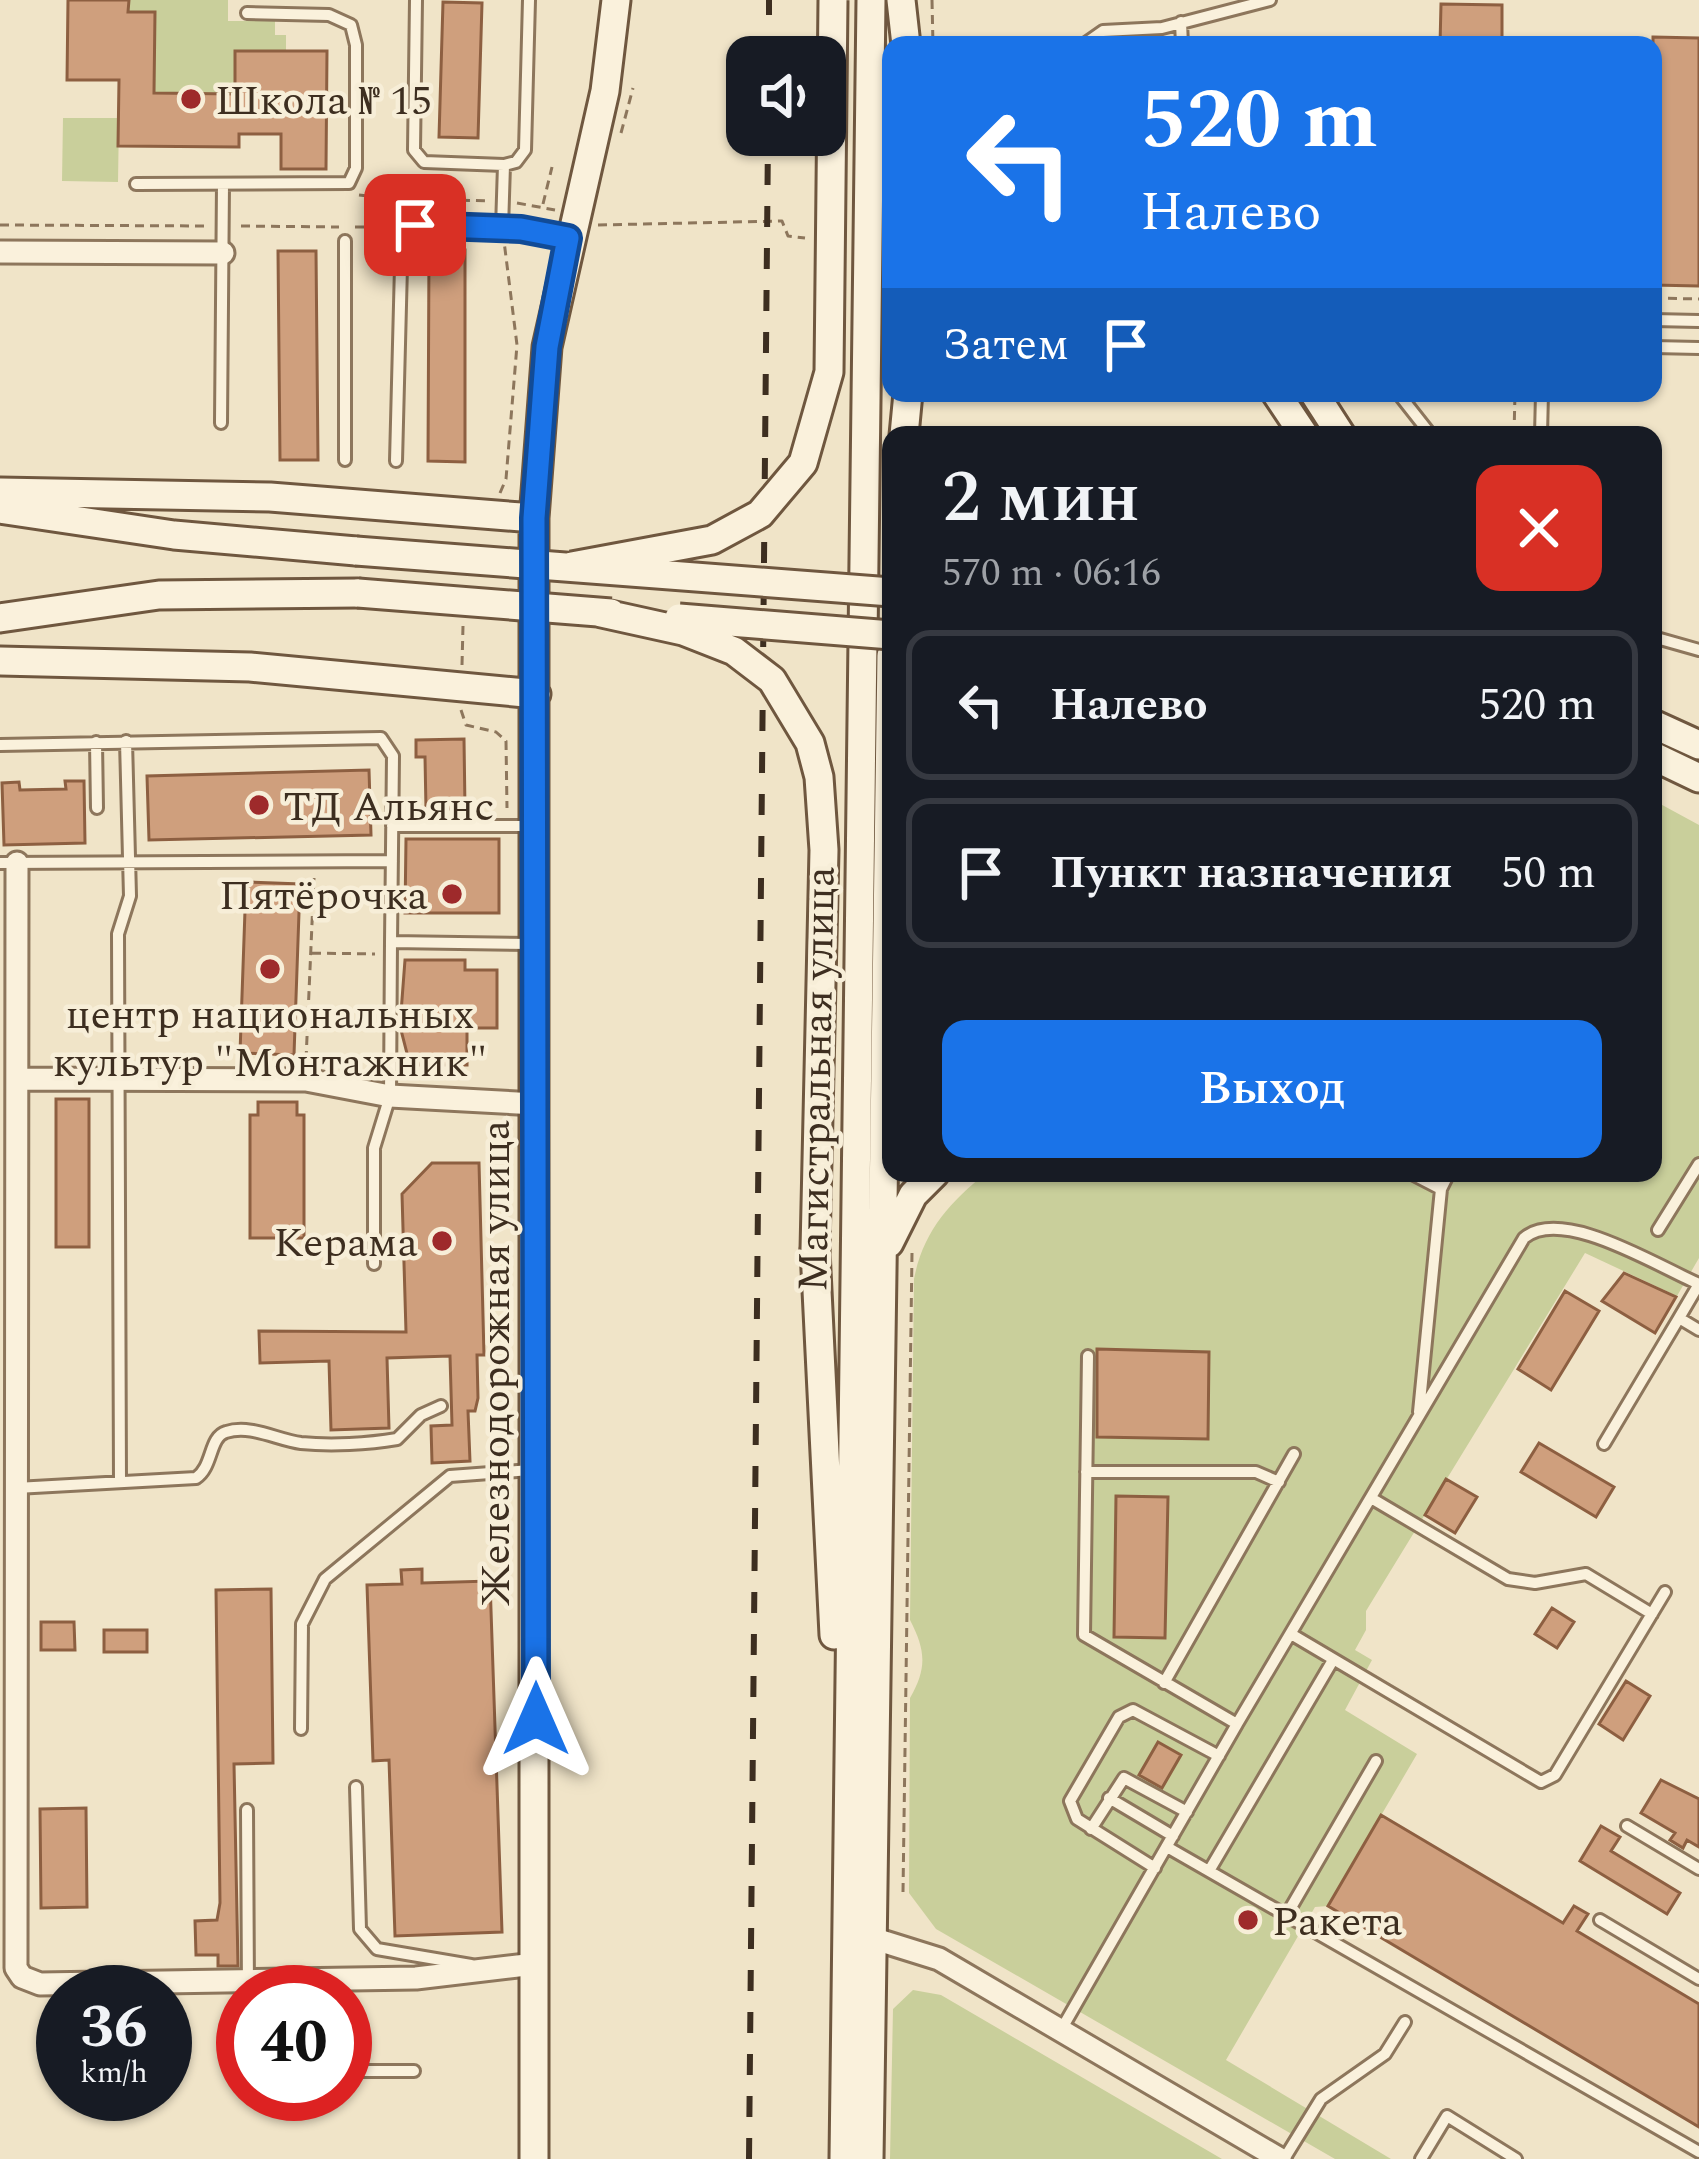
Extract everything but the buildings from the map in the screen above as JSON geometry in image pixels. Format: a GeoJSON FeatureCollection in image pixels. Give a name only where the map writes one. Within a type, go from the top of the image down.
{"type":"FeatureCollection","features":[{"type":"Feature","properties":{"kind":"main road","name":"Железнодорожная улица"},"geometry":{"type":"LineString","coordinates":[[534,2159],[536,944],[529,826],[536,694],[534,518],[547,347],[604,91],[616,0]]}},
{"type":"Feature","properties":{"kind":"main road"},"geometry":{"type":"LineString","coordinates":[[572,566],[712,540],[760,514],[803,463],[825,399],[831,339],[833,0]]}},
{"type":"Feature","properties":{"kind":"main road","name":"Магистральная улица"},"geometry":{"type":"LineString","coordinates":[[844,2159],[871,0]]}},
{"type":"Feature","properties":{"kind":"main road"},"geometry":{"type":"LineString","coordinates":[[900,0],[902,36]]}},
{"type":"Feature","properties":{"kind":"main road"},"geometry":{"type":"LineString","coordinates":[[0,492],[270,497],[534,518]]}},
{"type":"Feature","properties":{"kind":"main road"},"geometry":{"type":"LineString","coordinates":[[0,509],[175,535],[882,591]]}},
{"type":"Feature","properties":{"kind":"main road"},"geometry":{"type":"LineString","coordinates":[[0,618],[158,595],[358,593],[882,634]]}},
{"type":"Feature","properties":{"kind":"main road"},"geometry":{"type":"LineString","coordinates":[[597,612],[682,631],[734,651],[772,680],[810,743],[819,777],[824,850],[815,1250],[820,1426],[847,1823]]}},
{"type":"Feature","properties":{"kind":"main road"},"geometry":{"type":"LineString","coordinates":[[0,662],[250,667],[461,701],[536,694]]}},
{"type":"Feature","properties":{"kind":"main road"},"geometry":{"type":"LineString","coordinates":[[1662,728],[1699,745]]}},
{"type":"Feature","properties":{"kind":"main road"},"geometry":{"type":"LineString","coordinates":[[1662,760],[1699,778]]}},
{"type":"Feature","properties":{"kind":"main road","name":"Магистральная улица"},"geometry":{"type":"LineString","coordinates":[[869,2159],[883,1182]]}},
{"type":"Feature","properties":{"kind":"main road"},"geometry":{"type":"LineString","coordinates":[[881,1276],[899,1217],[928,1182]]}},
{"type":"Feature","properties":{"kind":"street"},"geometry":{"type":"LineString","coordinates":[[0,252],[223,253]]}},
{"type":"Feature","properties":{"kind":"street"},"geometry":{"type":"LineString","coordinates":[[9,863],[16,1488],[8,1738],[8,1947],[22,1977],[40,1984],[216,1985]]}},
{"type":"Feature","properties":{"kind":"street"},"geometry":{"type":"LineString","coordinates":[[9,1082],[305,1080],[390,1096],[536,1103]]}},
{"type":"Feature","properties":{"kind":"street"},"geometry":{"type":"LineString","coordinates":[[874,1940],[939,1959],[1272,2157]]}},
{"type":"Feature","properties":{"kind":"street"},"geometry":{"type":"LineString","coordinates":[[372,1980],[535,1964]]}},
{"type":"Feature","properties":{"kind":"lane"},"geometry":{"type":"LineString","coordinates":[[416,0],[418,157],[434,164],[504,165],[516,162],[525,150],[529,0]]}},
{"type":"Feature","properties":{"kind":"lane"},"geometry":{"type":"LineString","coordinates":[[1096,36],[1270,0]]}},
{"type":"Feature","properties":{"kind":"lane"},"geometry":{"type":"LineString","coordinates":[[136,184],[350,183],[356,147],[356,45],[351,25],[329,15],[247,13]]}},
{"type":"Feature","properties":{"kind":"lane"},"geometry":{"type":"LineString","coordinates":[[1181,22],[1182,36]]}},
{"type":"Feature","properties":{"kind":"lane"},"geometry":{"type":"LineString","coordinates":[[502,228],[504,165]]}},
{"type":"Feature","properties":{"kind":"lane"},"geometry":{"type":"LineString","coordinates":[[220,423],[223,184]]}},
{"type":"Feature","properties":{"kind":"lane"},"geometry":{"type":"LineString","coordinates":[[397,460],[402,227],[502,228],[568,238]]}},
{"type":"Feature","properties":{"kind":"lane"},"geometry":{"type":"LineString","coordinates":[[345,242],[345,460]]}},
{"type":"Feature","properties":{"kind":"lane"},"geometry":{"type":"LineString","coordinates":[[1662,320],[1699,321]]}},
{"type":"Feature","properties":{"kind":"lane"},"geometry":{"type":"LineString","coordinates":[[1662,347],[1699,348]]}},
{"type":"Feature","properties":{"kind":"lane"},"geometry":{"type":"LineString","coordinates":[[1405,402],[1424,426]]}},
{"type":"Feature","properties":{"kind":"lane"},"geometry":{"type":"LineString","coordinates":[[1662,640],[1699,650]]}},
{"type":"Feature","properties":{"kind":"lane"},"geometry":{"type":"LineString","coordinates":[[0,745],[381,738],[393,756],[390,1096],[374,1148],[374,1264]]}},
{"type":"Feature","properties":{"kind":"lane"},"geometry":{"type":"LineString","coordinates":[[120,1481],[118,934],[130,896],[126,741]]}},
{"type":"Feature","properties":{"kind":"lane"},"geometry":{"type":"LineString","coordinates":[[96,742],[97,808]]}},
{"type":"Feature","properties":{"kind":"lane"},"geometry":{"type":"LineString","coordinates":[[392,826],[529,826]]}},
{"type":"Feature","properties":{"kind":"lane"},"geometry":{"type":"LineString","coordinates":[[9,863],[392,861]]}},
{"type":"Feature","properties":{"kind":"lane"},"geometry":{"type":"LineString","coordinates":[[391,948],[536,944]]}},
{"type":"Feature","properties":{"kind":"lane"},"geometry":{"type":"LineString","coordinates":[[1658,1230],[1699,1164]]}},
{"type":"Feature","properties":{"kind":"lane"},"geometry":{"type":"LineString","coordinates":[[1427,1182],[1441,1189]]}},
{"type":"Feature","properties":{"kind":"lane"},"geometry":{"type":"LineString","coordinates":[[1418,1417],[1444,1182]]}},
{"type":"Feature","properties":{"kind":"lane"},"geometry":{"type":"LineString","coordinates":[[1060,2030],[1524,1238],[1544,1226],[1569,1227],[1699,1284],[1604,1444]]}},
{"type":"Feature","properties":{"kind":"lane"},"geometry":{"type":"LineString","coordinates":[[1679,1318],[1699,1330]]}},
{"type":"Feature","properties":{"kind":"lane"},"geometry":{"type":"LineString","coordinates":[[1088,1356],[1084,1635],[1237,1724]]}},
{"type":"Feature","properties":{"kind":"lane"},"geometry":{"type":"LineString","coordinates":[[16,1488],[196,1478],[209,1465],[217,1438],[226,1432],[259,1432],[305,1443],[389,1441],[441,1406]]}},
{"type":"Feature","properties":{"kind":"lane"},"geometry":{"type":"LineString","coordinates":[[1165,1683],[1294,1454]]}},
{"type":"Feature","properties":{"kind":"lane"},"geometry":{"type":"LineString","coordinates":[[301,1729],[302,1624],[326,1579],[450,1476],[536,1470]]}},
{"type":"Feature","properties":{"kind":"lane"},"geometry":{"type":"LineString","coordinates":[[1086,1472],[1256,1472],[1279,1481]]}},
{"type":"Feature","properties":{"kind":"lane"},"geometry":{"type":"LineString","coordinates":[[1371,1498],[1508,1579],[1535,1583],[1586,1574],[1652,1614]]}},
{"type":"Feature","properties":{"kind":"lane"},"geometry":{"type":"LineString","coordinates":[[1291,1634],[1541,1782],[1555,1775],[1665,1592]]}},
{"type":"Feature","properties":{"kind":"lane"},"geometry":{"type":"LineString","coordinates":[[1209,1871],[1333,1660]]}},
{"type":"Feature","properties":{"kind":"lane"},"geometry":{"type":"LineString","coordinates":[[1155,1868],[1071,1815],[1070,1801],[1124,1712],[1141,1711],[1220,1756]]}},
{"type":"Feature","properties":{"kind":"lane"},"geometry":{"type":"LineString","coordinates":[[1286,1916],[1376,1760]]}},
{"type":"Feature","properties":{"kind":"lane"},"geometry":{"type":"LineString","coordinates":[[1090,1828],[1119,1781],[1130,1779],[1187,1812]]}},
{"type":"Feature","properties":{"kind":"lane"},"geometry":{"type":"LineString","coordinates":[[356,1786],[360,1929],[365,1942],[377,1949],[480,1967]]}},
{"type":"Feature","properties":{"kind":"lane"},"geometry":{"type":"LineString","coordinates":[[1109,1798],[1209,1871],[1699,2152]]}},
{"type":"Feature","properties":{"kind":"lane"},"geometry":{"type":"LineString","coordinates":[[247,1810],[248,1965]]}},
{"type":"Feature","properties":{"kind":"lane"},"geometry":{"type":"LineString","coordinates":[[1627,1826],[1699,1869]]}},
{"type":"Feature","properties":{"kind":"lane"},"geometry":{"type":"LineString","coordinates":[[1600,1920],[1699,1979]]}},
{"type":"Feature","properties":{"kind":"lane"},"geometry":{"type":"LineString","coordinates":[[1272,2157],[1321,2099],[1385,2054],[1405,2022]]}},
{"type":"Feature","properties":{"kind":"lane"},"geometry":{"type":"LineString","coordinates":[[372,2071],[414,2071]]}},
{"type":"Feature","properties":{"kind":"lane"},"geometry":{"type":"LineString","coordinates":[[1420,2159],[1447,2116],[1516,2159]]}},
{"type":"Feature","properties":{"kind":"path"},"geometry":{"type":"LineString","coordinates":[[932,0],[934,36]]}},
{"type":"Feature","properties":{"kind":"path"},"geometry":{"type":"LineString","coordinates":[[350,183],[361,197],[542,205],[553,166]]}},
{"type":"Feature","properties":{"kind":"path"},"geometry":{"type":"LineString","coordinates":[[0,225],[387,227],[387,198]]}},
{"type":"Feature","properties":{"kind":"path"},"geometry":{"type":"LineString","coordinates":[[596,225],[782,221],[788,236],[809,238]]}},
{"type":"Feature","properties":{"kind":"path"},"geometry":{"type":"LineString","coordinates":[[494,499],[506,479],[517,345],[502,228]]}},
{"type":"Feature","properties":{"kind":"path"},"geometry":{"type":"LineString","coordinates":[[1662,298],[1699,299]]}},
{"type":"Feature","properties":{"kind":"path"},"geometry":{"type":"LineString","coordinates":[[464,623],[461,701],[466,725],[503,735],[508,811],[529,826]]}},
{"type":"Feature","properties":{"kind":"path"},"geometry":{"type":"LineString","coordinates":[[305,1080],[314,861]]}},
{"type":"Feature","properties":{"kind":"path"},"geometry":{"type":"LineString","coordinates":[[310,952],[391,948]]}},
{"type":"Feature","properties":{"kind":"path"},"geometry":{"type":"LineString","coordinates":[[902,1892],[912,1241]]}},
{"type":"Feature","properties":{"kind":"green space"},"geometry":{"type":"Polygon","coordinates":[[[129,0],[228,0],[228,21],[275,21],[275,35],[286,35],[286,51],[235,51],[235,94],[154,93],[155,13],[128,12],[129,0]]]}},
{"type":"Feature","properties":{"kind":"green space"},"geometry":{"type":"Polygon","coordinates":[[[63,118],[119,118],[118,182],[62,181],[63,118]]]}},
{"type":"Feature","properties":{"kind":"green space"},"geometry":{"type":"Polygon","coordinates":[[[1662,805],[1699,825],[1699,1258],[1677,1296],[1585,1253],[1366,1611],[1366,1630],[1355,1650],[1372,1660],[1345,1710],[1417,1754],[1328,1906],[1315,1907],[1226,2060],[1391,2159],[1335,2159],[936,1929],[909,1893],[910,1698],[922,1659],[910,1620],[914,1279],[924,1247],[960,1196],[976,1182],[1662,1182],[1662,805]]]}},
{"type":"Feature","properties":{"kind":"green space"},"geometry":{"type":"Polygon","coordinates":[[[913,1990],[941,1995],[1222,2159],[890,2159],[893,2009],[913,1990]]]}},
{"type":"Feature","properties":{"kind":"railway"},"geometry":{"type":"LineString","coordinates":[[769,0],[769,36]]}},
{"type":"Feature","properties":{"kind":"railway"},"geometry":{"type":"LineString","coordinates":[[749,2159],[768,156]]}},
{"type":"Feature","properties":{"kind":"place","name":"Школа № 15"},"geometry":{"type":"Point","coordinates":[191,99]}},
{"type":"Feature","properties":{"kind":"place","name":"ТД Альянс"},"geometry":{"type":"Point","coordinates":[259,805]}},
{"type":"Feature","properties":{"kind":"place","name":"Пятёрочка"},"geometry":{"type":"Point","coordinates":[452,894]}},
{"type":"Feature","properties":{"kind":"place","name":"центр национальных культур \"Монтажник\""},"geometry":{"type":"Point","coordinates":[270,969]}},
{"type":"Feature","properties":{"kind":"place","name":"Керама"},"geometry":{"type":"Point","coordinates":[442,1241]}},
{"type":"Feature","properties":{"kind":"place","name":"Ракета"},"geometry":{"type":"Point","coordinates":[1248,1920]}},
{"type":"Feature","properties":{"kind":"route"},"geometry":{"type":"LineString","coordinates":[[415,225],[521,229],[568,238],[547,347],[534,518],[536,1719]]}}]}
